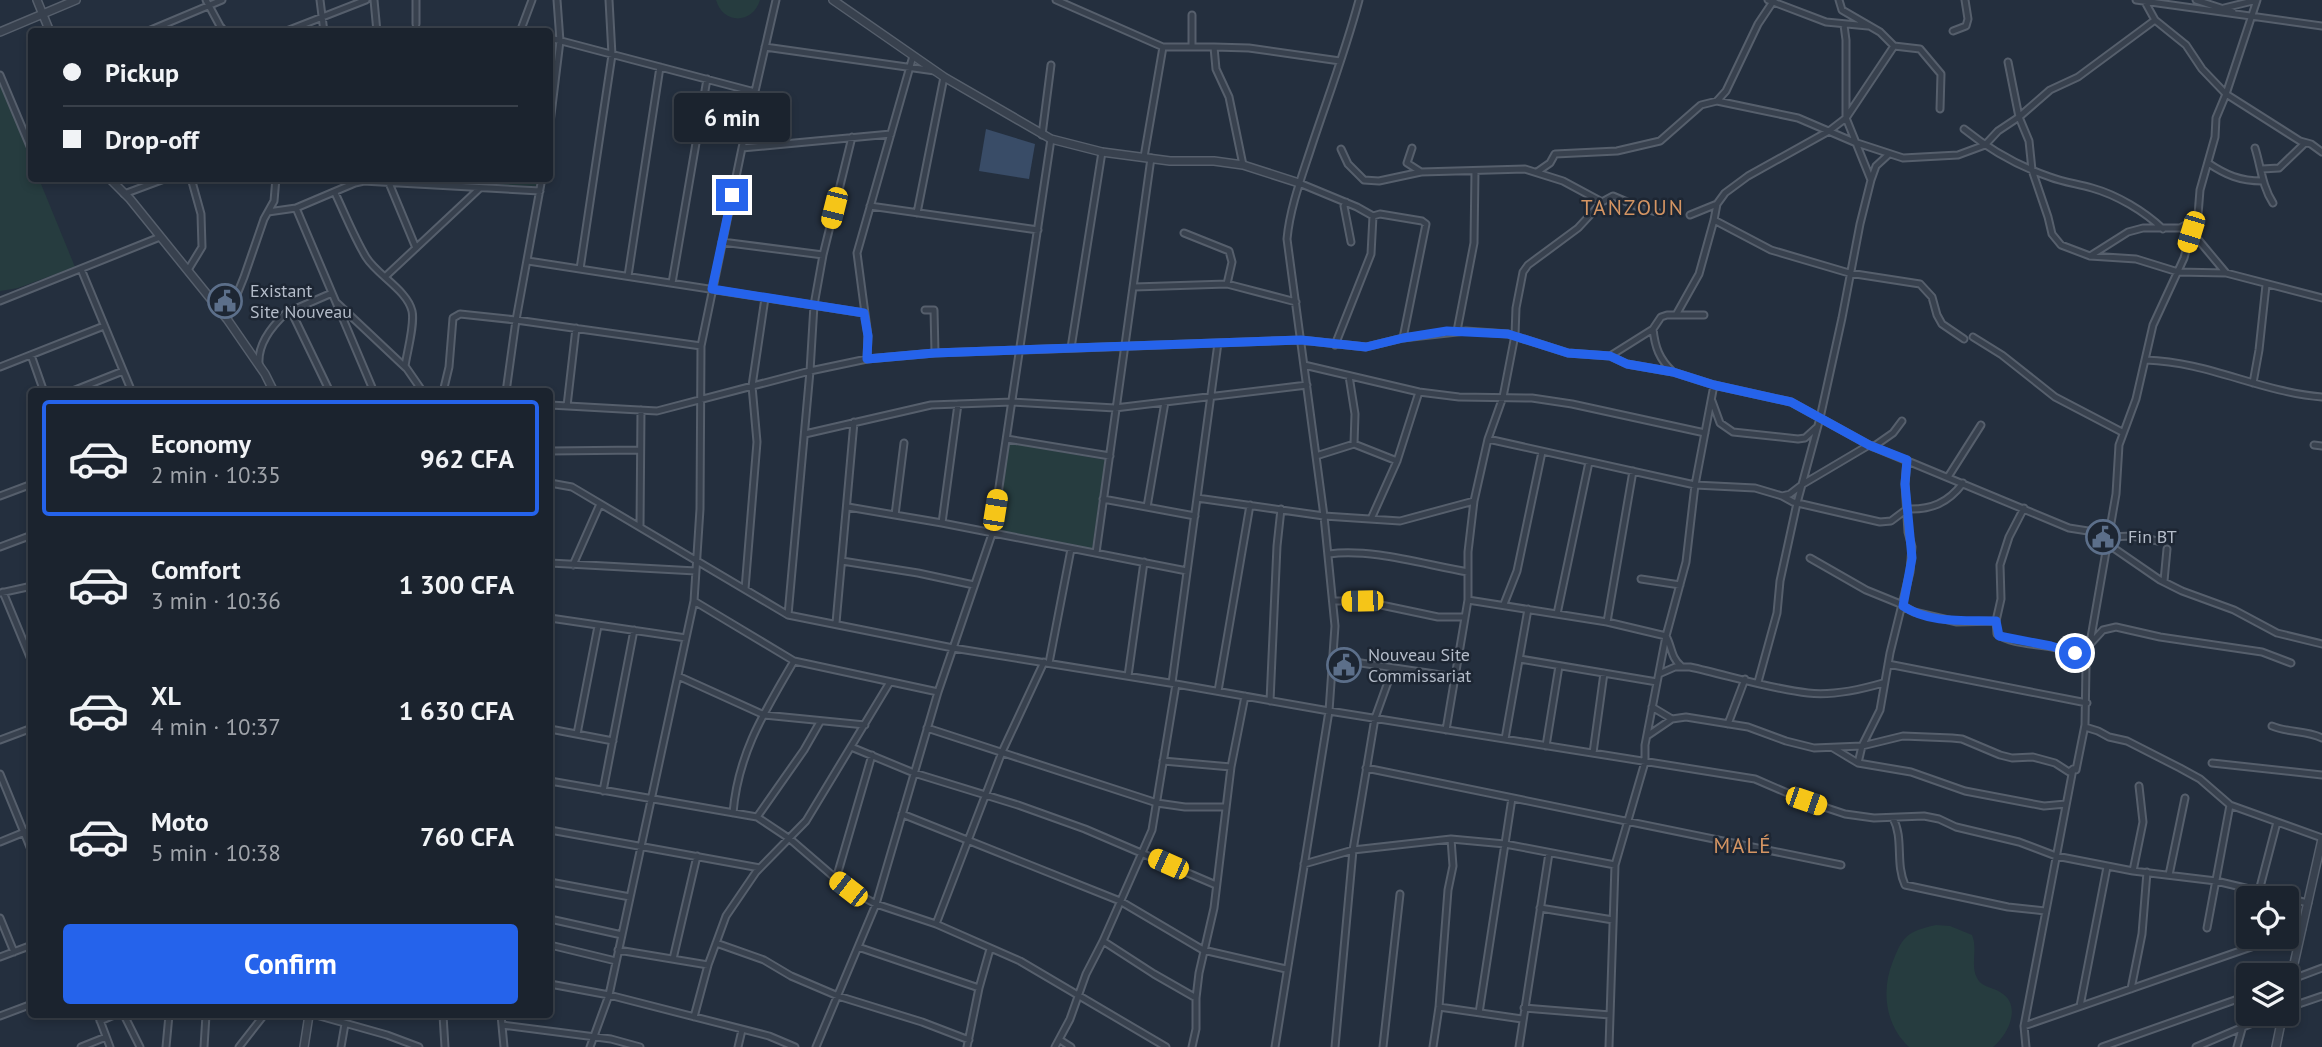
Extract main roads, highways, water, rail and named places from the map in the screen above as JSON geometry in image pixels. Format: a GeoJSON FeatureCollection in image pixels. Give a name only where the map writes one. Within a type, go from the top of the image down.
{"type":"FeatureCollection","features":[{"type":"Feature","properties":{"kind":"water"},"geometry":{"type":"Polygon","coordinates":[[[986,129],[1035,144],[1029,179],[979,171],[986,129]]]}},
{"type":"Feature","properties":{"kind":"place","name":"Existant Site Nouveau"},"geometry":{"type":"Point","coordinates":[225,301]}},
{"type":"Feature","properties":{"kind":"place","name":"Fin BT"},"geometry":{"type":"Point","coordinates":[2103,537]}},
{"type":"Feature","properties":{"kind":"place","name":"Nouveau Site Commissariat"},"geometry":{"type":"Point","coordinates":[1344,665]}},
{"type":"Feature","properties":{"kind":"district","name":"TANZOUN"},"geometry":{"type":"Point","coordinates":[1633,208]}},
{"type":"Feature","properties":{"kind":"district","name":"MALÉ"},"geometry":{"type":"Point","coordinates":[1743,846]}}]}
